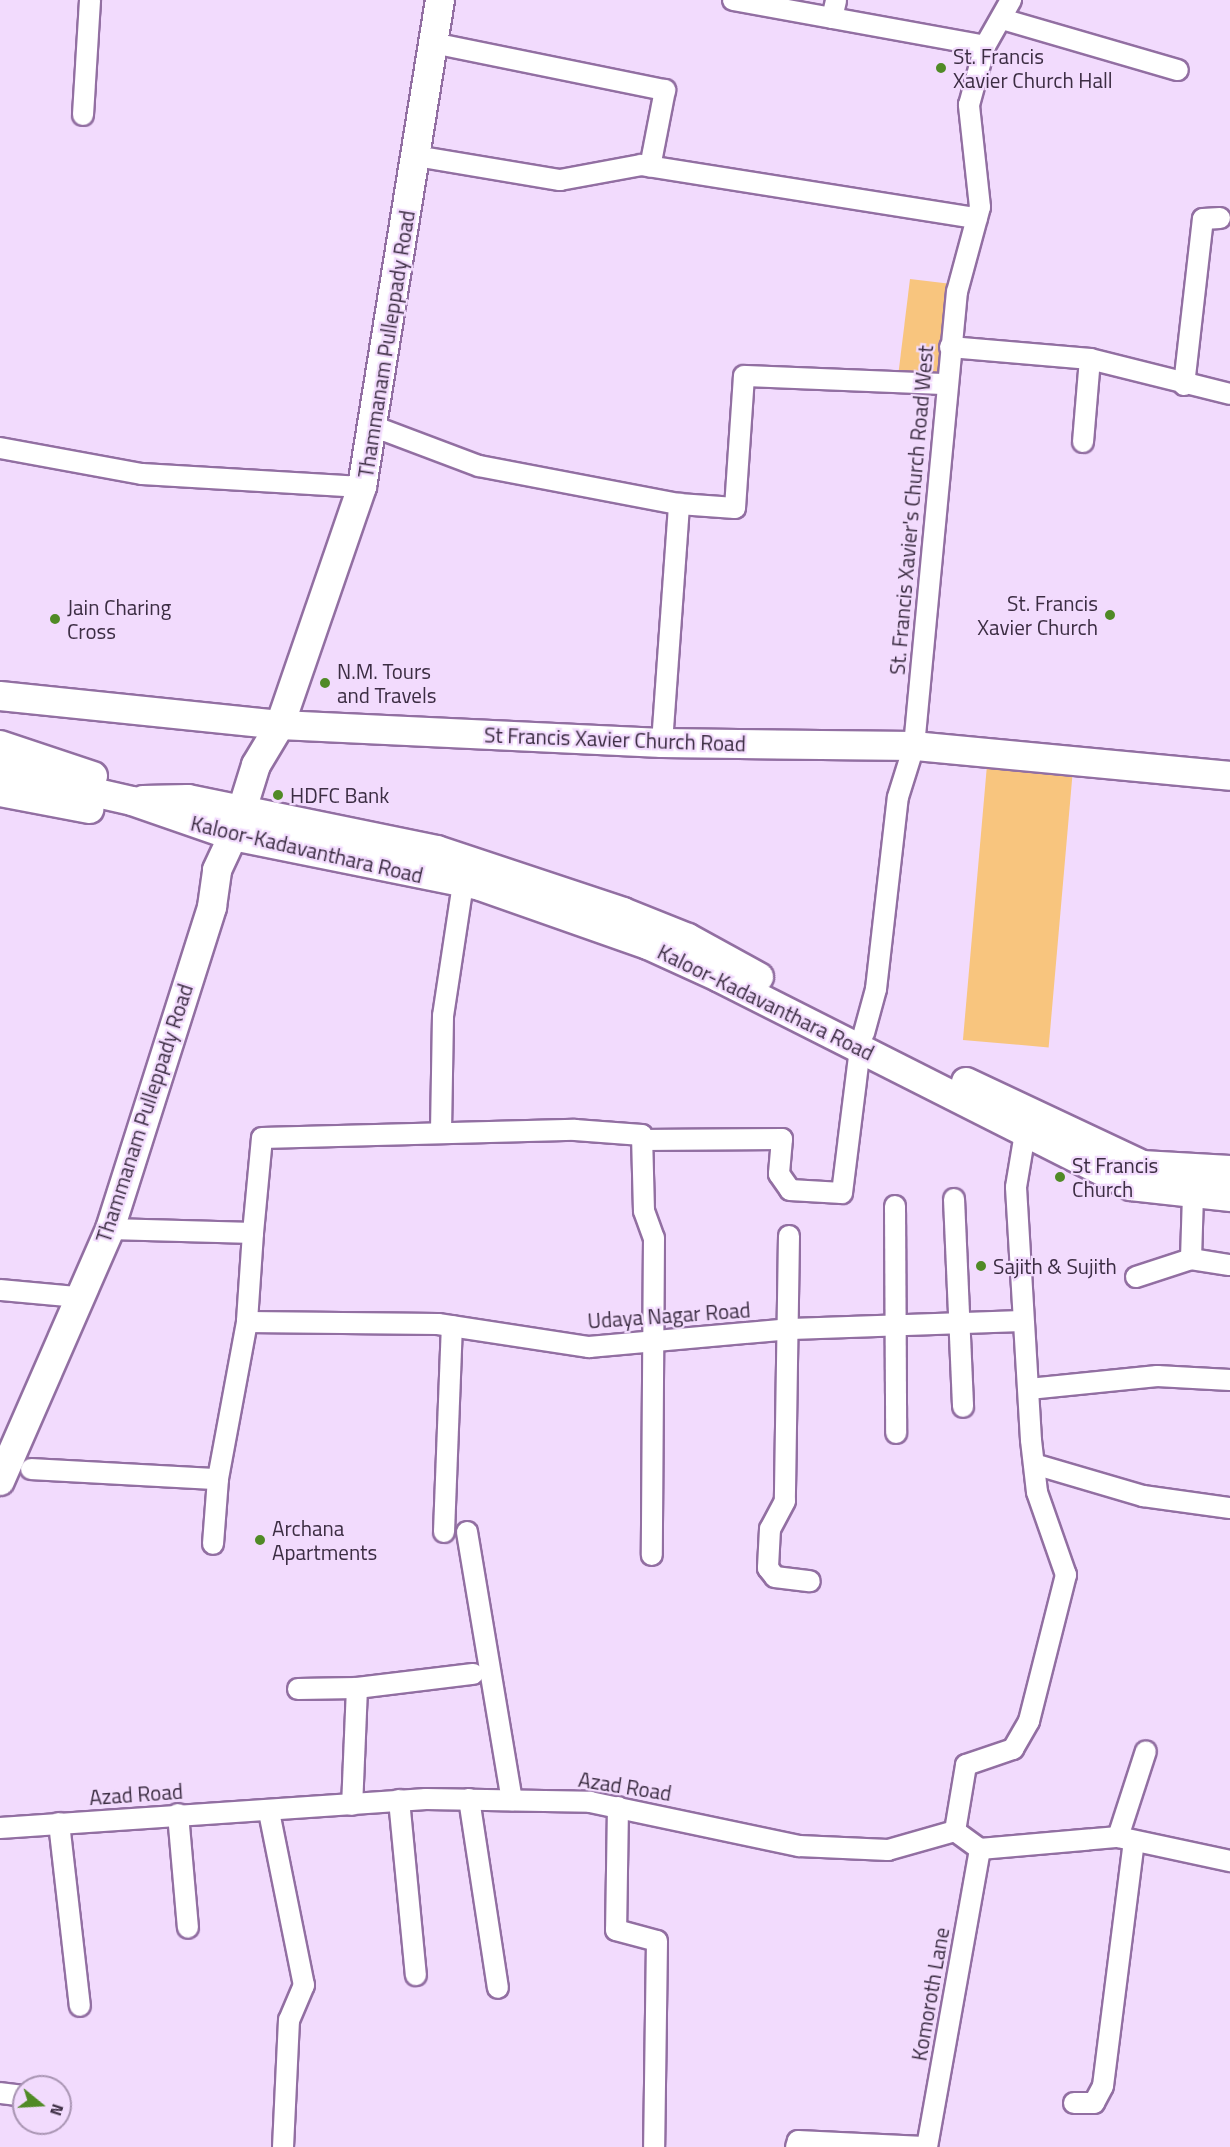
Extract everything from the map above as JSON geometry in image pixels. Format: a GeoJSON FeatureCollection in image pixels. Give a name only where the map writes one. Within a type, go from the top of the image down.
{"type":"FeatureCollection","features":[{"type":"Feature","properties":{"kind":"main road","name":"Thammanam Pulleppady Road"},"geometry":{"type":"LineString","coordinates":[[0,1481],[77,1297],[110,1229],[212,907],[237,876],[247,825],[275,736],[362,487],[375,427],[440,0]]}},
{"type":"Feature","properties":{"kind":"main road","name":"St Francis Xavier Church Road"},"geometry":{"type":"LineString","coordinates":[[0,696],[275,736],[914,746],[1230,776]]}},
{"type":"Feature","properties":{"kind":"main road"},"geometry":{"type":"LineString","coordinates":[[0,745],[106,781],[132,801]]}},
{"type":"Feature","properties":{"kind":"main road"},"geometry":{"type":"LineString","coordinates":[[0,771],[132,801]]}},
{"type":"Feature","properties":{"kind":"main road"},"geometry":{"type":"LineString","coordinates":[[0,792],[99,811],[132,801]]}},
{"type":"Feature","properties":{"kind":"main road","name":"Kaloor-Kadavanthara Road"},"geometry":{"type":"LineString","coordinates":[[132,801],[247,825],[463,883],[648,945],[862,1040],[1026,1122],[1131,1186],[1193,1195],[1230,1197]]}},
{"type":"Feature","properties":{"kind":"main road","name":"Kaloor-Kadavanthara Road"},"geometry":{"type":"LineString","coordinates":[[247,825],[437,850],[623,912],[688,938],[862,1040]]}},
{"type":"Feature","properties":{"kind":"main road","name":"Kaloor-Kadavanthara Road"},"geometry":{"type":"LineString","coordinates":[[1026,1122],[1142,1165],[1230,1170]]}},
{"type":"Feature","properties":{"kind":"street"},"geometry":{"type":"LineString","coordinates":[[83,115],[90,0]]}},
{"type":"Feature","properties":{"kind":"street"},"geometry":{"type":"LineString","coordinates":[[733,0],[834,9],[985,46]]}},
{"type":"Feature","properties":{"kind":"street","name":"St. Francis Xavier's Church Road West"},"geometry":{"type":"LineString","coordinates":[[642,1140],[782,1140],[779,1174],[790,1190],[842,1193],[862,1040],[876,989],[898,797],[914,746],[945,384],[957,292],[976,218],[969,105],[985,46],[1011,0]]}},
{"type":"Feature","properties":{"kind":"street"},"geometry":{"type":"LineString","coordinates":[[1002,19],[1178,70]]}},
{"type":"Feature","properties":{"kind":"street"},"geometry":{"type":"LineString","coordinates":[[433,43],[665,90],[651,167]]}},
{"type":"Feature","properties":{"kind":"street"},"geometry":{"type":"LineString","coordinates":[[416,156],[560,180],[651,167],[976,218]]}},
{"type":"Feature","properties":{"kind":"street"},"geometry":{"type":"LineString","coordinates":[[1184,385],[1203,219],[1220,219]]}},
{"type":"Feature","properties":{"kind":"street"},"geometry":{"type":"LineString","coordinates":[[950,346],[1090,359],[1184,385],[1230,394]]}},
{"type":"Feature","properties":{"kind":"street"},"geometry":{"type":"LineString","coordinates":[[1083,442],[1090,359]]}},
{"type":"Feature","properties":{"kind":"street"},"geometry":{"type":"LineString","coordinates":[[375,427],[479,466],[680,504],[735,508],[744,376],[945,384]]}},
{"type":"Feature","properties":{"kind":"street"},"geometry":{"type":"LineString","coordinates":[[0,448],[142,474],[362,487]]}},
{"type":"Feature","properties":{"kind":"street"},"geometry":{"type":"LineString","coordinates":[[662,743],[680,504]]}},
{"type":"Feature","properties":{"kind":"street"},"geometry":{"type":"LineString","coordinates":[[441,1131],[443,1016],[463,883]]}},
{"type":"Feature","properties":{"kind":"street"},"geometry":{"type":"LineString","coordinates":[[1026,1122],[1016,1187],[1034,1464],[1037,1492],[1066,1575],[1061,1609],[1029,1721],[1013,1749],[966,1765],[956,1831],[980,1849],[1126,1839],[1230,1861]]}},
{"type":"Feature","properties":{"kind":"street"},"geometry":{"type":"LineString","coordinates":[[213,1544],[218,1479],[247,1322],[262,1138],[441,1131],[575,1130],[642,1135],[644,1211],[654,1238],[652,1555]]}},
{"type":"Feature","properties":{"kind":"street"},"geometry":{"type":"LineString","coordinates":[[1191,1259],[1193,1195]]}},
{"type":"Feature","properties":{"kind":"street"},"geometry":{"type":"LineString","coordinates":[[954,1199],[963,1407]]}},
{"type":"Feature","properties":{"kind":"street"},"geometry":{"type":"LineString","coordinates":[[895,1206],[896,1434]]}},
{"type":"Feature","properties":{"kind":"street"},"geometry":{"type":"LineString","coordinates":[[110,1229],[253,1233]]}},
{"type":"Feature","properties":{"kind":"street"},"geometry":{"type":"LineString","coordinates":[[789,1236],[791,1329],[785,1501],[770,1529],[768,1568],[775,1577],[810,1581]]}},
{"type":"Feature","properties":{"kind":"street"},"geometry":{"type":"LineString","coordinates":[[1136,1277],[1191,1259],[1230,1265]]}},
{"type":"Feature","properties":{"kind":"street"},"geometry":{"type":"LineString","coordinates":[[0,1290],[77,1297]]}},
{"type":"Feature","properties":{"kind":"street","name":"Udaya Nagar Road"},"geometry":{"type":"LineString","coordinates":[[247,1322],[452,1326],[589,1347],[653,1344],[791,1329],[896,1329],[959,1321],[1023,1321]]}},
{"type":"Feature","properties":{"kind":"street"},"geometry":{"type":"LineString","coordinates":[[444,1532],[452,1326]]}},
{"type":"Feature","properties":{"kind":"street"},"geometry":{"type":"LineString","coordinates":[[1029,1389],[1157,1376],[1230,1380]]}},
{"type":"Feature","properties":{"kind":"street"},"geometry":{"type":"LineString","coordinates":[[1034,1464],[1143,1496],[1230,1508]]}},
{"type":"Feature","properties":{"kind":"street"},"geometry":{"type":"LineString","coordinates":[[31,1469],[218,1479]]}},
{"type":"Feature","properties":{"kind":"street"},"geometry":{"type":"LineString","coordinates":[[467,1532],[512,1800]]}},
{"type":"Feature","properties":{"kind":"street"},"geometry":{"type":"LineString","coordinates":[[298,1689],[357,1688],[473,1674]]}},
{"type":"Feature","properties":{"kind":"street"},"geometry":{"type":"LineString","coordinates":[[352,1805],[357,1688]]}},
{"type":"Feature","properties":{"kind":"street"},"geometry":{"type":"LineString","coordinates":[[1074,2103],[1094,2103],[1103,2086],[1126,1839],[1146,1751]]}},
{"type":"Feature","properties":{"kind":"street"},"geometry":{"type":"LineString","coordinates":[[469,1799],[498,1988]]}},
{"type":"Feature","properties":{"kind":"street","name":"Azad Road"},"geometry":{"type":"LineString","coordinates":[[0,1828],[178,1814],[269,1812],[399,1800],[469,1799],[618,1807],[799,1846],[888,1850],[956,1831]]}},
{"type":"Feature","properties":{"kind":"street"},"geometry":{"type":"LineString","coordinates":[[399,1800],[416,1975]]}},
{"type":"Feature","properties":{"kind":"street"},"geometry":{"type":"LineString","coordinates":[[618,1807],[616,1930],[657,1941],[654,2147]]}},
{"type":"Feature","properties":{"kind":"street"},"geometry":{"type":"LineString","coordinates":[[269,1812],[304,1985],[289,2020],[283,2147]]}},
{"type":"Feature","properties":{"kind":"street"},"geometry":{"type":"LineString","coordinates":[[178,1814],[188,1928]]}},
{"type":"Feature","properties":{"kind":"street"},"geometry":{"type":"LineString","coordinates":[[59,1823],[80,2006]]}},
{"type":"Feature","properties":{"kind":"street","name":"Komoroth Lane"},"geometry":{"type":"LineString","coordinates":[[926,2147],[980,1849]]}},
{"type":"Feature","properties":{"kind":"street"},"geometry":{"type":"LineString","coordinates":[[796,2147],[798,2141],[926,2147]]}},
{"type":"Feature","properties":{"kind":"shaded area"},"geometry":{"type":"Polygon","coordinates":[[[910,279],[952,284],[940,375],[899,370],[910,279]]]}},
{"type":"Feature","properties":{"kind":"shaded area"},"geometry":{"type":"Polygon","coordinates":[[[987,765],[1073,772],[1049,1047],[963,1040],[987,765]]]}},
{"type":"Feature","properties":{"kind":"place","name":"St. Francis Xavier Church Hall"},"geometry":{"type":"Point","coordinates":[941,68]}},
{"type":"Feature","properties":{"kind":"place","name":"St. Francis Xavier Church"},"geometry":{"type":"Point","coordinates":[1110,615]}},
{"type":"Feature","properties":{"kind":"place","name":"Jain Charing Cross"},"geometry":{"type":"Point","coordinates":[55,619]}},
{"type":"Feature","properties":{"kind":"place","name":"N.M. Tours and Travels"},"geometry":{"type":"Point","coordinates":[325,683]}},
{"type":"Feature","properties":{"kind":"place","name":"HDFC Bank"},"geometry":{"type":"Point","coordinates":[278,795]}},
{"type":"Feature","properties":{"kind":"place","name":"St Francis Church"},"geometry":{"type":"Point","coordinates":[1060,1177]}},
{"type":"Feature","properties":{"kind":"place","name":"Sajith & Sujith"},"geometry":{"type":"Point","coordinates":[981,1266]}},
{"type":"Feature","properties":{"kind":"place","name":"Archana Apartments"},"geometry":{"type":"Point","coordinates":[260,1540]}}]}
